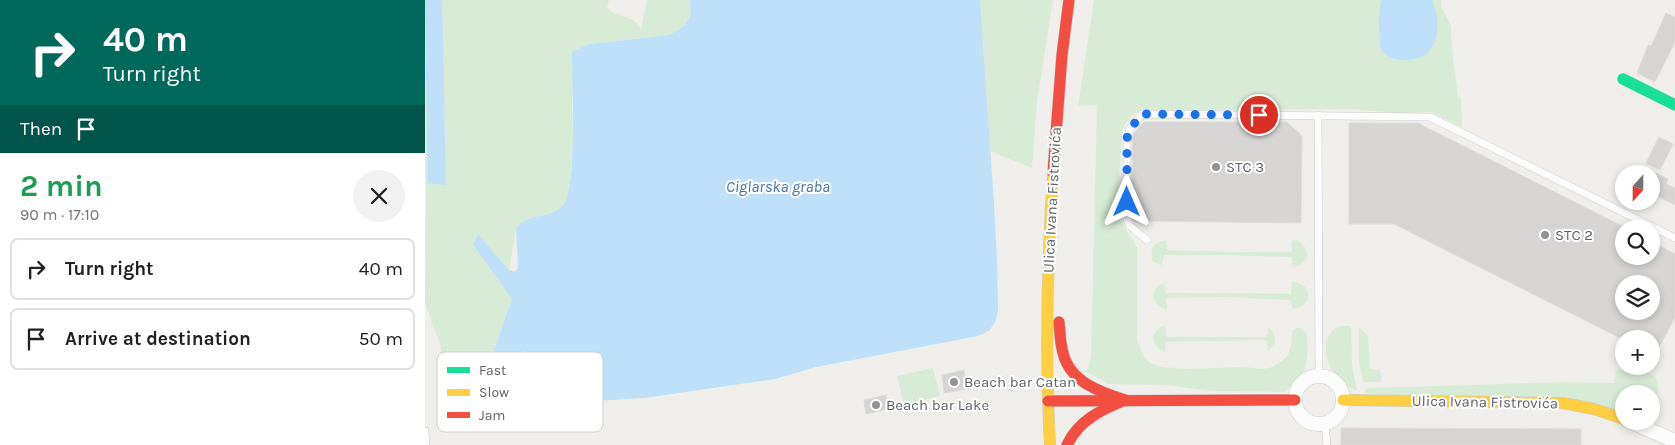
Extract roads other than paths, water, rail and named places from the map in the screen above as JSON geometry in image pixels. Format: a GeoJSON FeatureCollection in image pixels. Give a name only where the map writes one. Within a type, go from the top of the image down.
{"type":"FeatureCollection","features":[{"type":"Feature","properties":{"kind":"main road","name":"Ulica Ivana Fistrovića"},"geometry":{"type":"LineString","coordinates":[[1050,445],[1047,401],[1047,280],[1061,73],[1069,0]]}},
{"type":"Feature","properties":{"kind":"main road"},"geometry":{"type":"LineString","coordinates":[[1623,79],[1675,105]]}},
{"type":"Feature","properties":{"kind":"main road"},"geometry":{"type":"LineString","coordinates":[[1047,280],[1058,312],[1062,348],[1065,359],[1071,369],[1082,381],[1093,388],[1125,400]]}},
{"type":"Feature","properties":{"kind":"main road"},"geometry":{"type":"LineString","coordinates":[[1067,445],[1073,432],[1083,421],[1125,400]]}},
{"type":"Feature","properties":{"kind":"main road"},"geometry":{"type":"LineString","coordinates":[[1047,401],[1295,400]]}},
{"type":"Feature","properties":{"kind":"main road","name":"Ulica Ivana Fistrovića"},"geometry":{"type":"LineString","coordinates":[[1343,400],[1563,403],[1594,408],[1615,416]]}},
{"type":"Feature","properties":{"kind":"street"},"geometry":{"type":"LineString","coordinates":[[1319,376],[1331,379],[1336,383],[1340,388],[1343,400],[1342,408],[1338,415],[1325,424],[1317,424],[1304,419],[1299,414],[1295,400],[1297,389],[1304,381],[1319,376]]}},
{"type":"Feature","properties":{"kind":"street"},"geometry":{"type":"LineString","coordinates":[[1650,430],[1675,441]]}},
{"type":"Feature","properties":{"kind":"lane"},"geometry":{"type":"LineString","coordinates":[[1147,240],[1130,226],[1127,219],[1127,138],[1130,129],[1142,114],[1430,116],[1675,238]]}},
{"type":"Feature","properties":{"kind":"lane"},"geometry":{"type":"LineString","coordinates":[[1318,115],[1319,376]]}},
{"type":"Feature","properties":{"kind":"lane"},"geometry":{"type":"LineString","coordinates":[[1325,424],[1327,445]]}},
{"type":"Feature","properties":{"kind":"lane"},"geometry":{"type":"LineString","coordinates":[[425,430],[426,445]]}},
{"type":"Feature","properties":{"kind":"water"},"geometry":{"type":"Polygon","coordinates":[[[425,0],[442,0],[446,185],[428,183],[425,0]]]}},
{"type":"Feature","properties":{"kind":"water","name":"Ciglarska graba"},"geometry":{"type":"Polygon","coordinates":[[[690,0],[980,0],[997,262],[998,311],[995,322],[989,331],[978,336],[816,367],[775,379],[644,398],[603,401],[603,352],[495,352],[512,299],[473,245],[478,234],[509,270],[515,272],[518,267],[516,228],[528,219],[547,215],[563,205],[568,195],[571,178],[572,52],[590,44],[670,35],[684,26],[691,15],[690,0]]]}},
{"type":"Feature","properties":{"kind":"water"},"geometry":{"type":"Polygon","coordinates":[[[1382,0],[1432,0],[1438,26],[1436,40],[1429,52],[1416,59],[1408,60],[1394,59],[1383,53],[1380,45],[1379,30],[1379,11],[1382,0]]]}},
{"type":"Feature","properties":{"kind":"place","name":"STC 3"},"geometry":{"type":"Point","coordinates":[1216,167]}},
{"type":"Feature","properties":{"kind":"place","name":"STC 2"},"geometry":{"type":"Point","coordinates":[1545,235]}},
{"type":"Feature","properties":{"kind":"place","name":"Beach bar Catan"},"geometry":{"type":"Point","coordinates":[954,382]}},
{"type":"Feature","properties":{"kind":"place","name":"Beach bar Lake"},"geometry":{"type":"Point","coordinates":[876,405]}}]}
